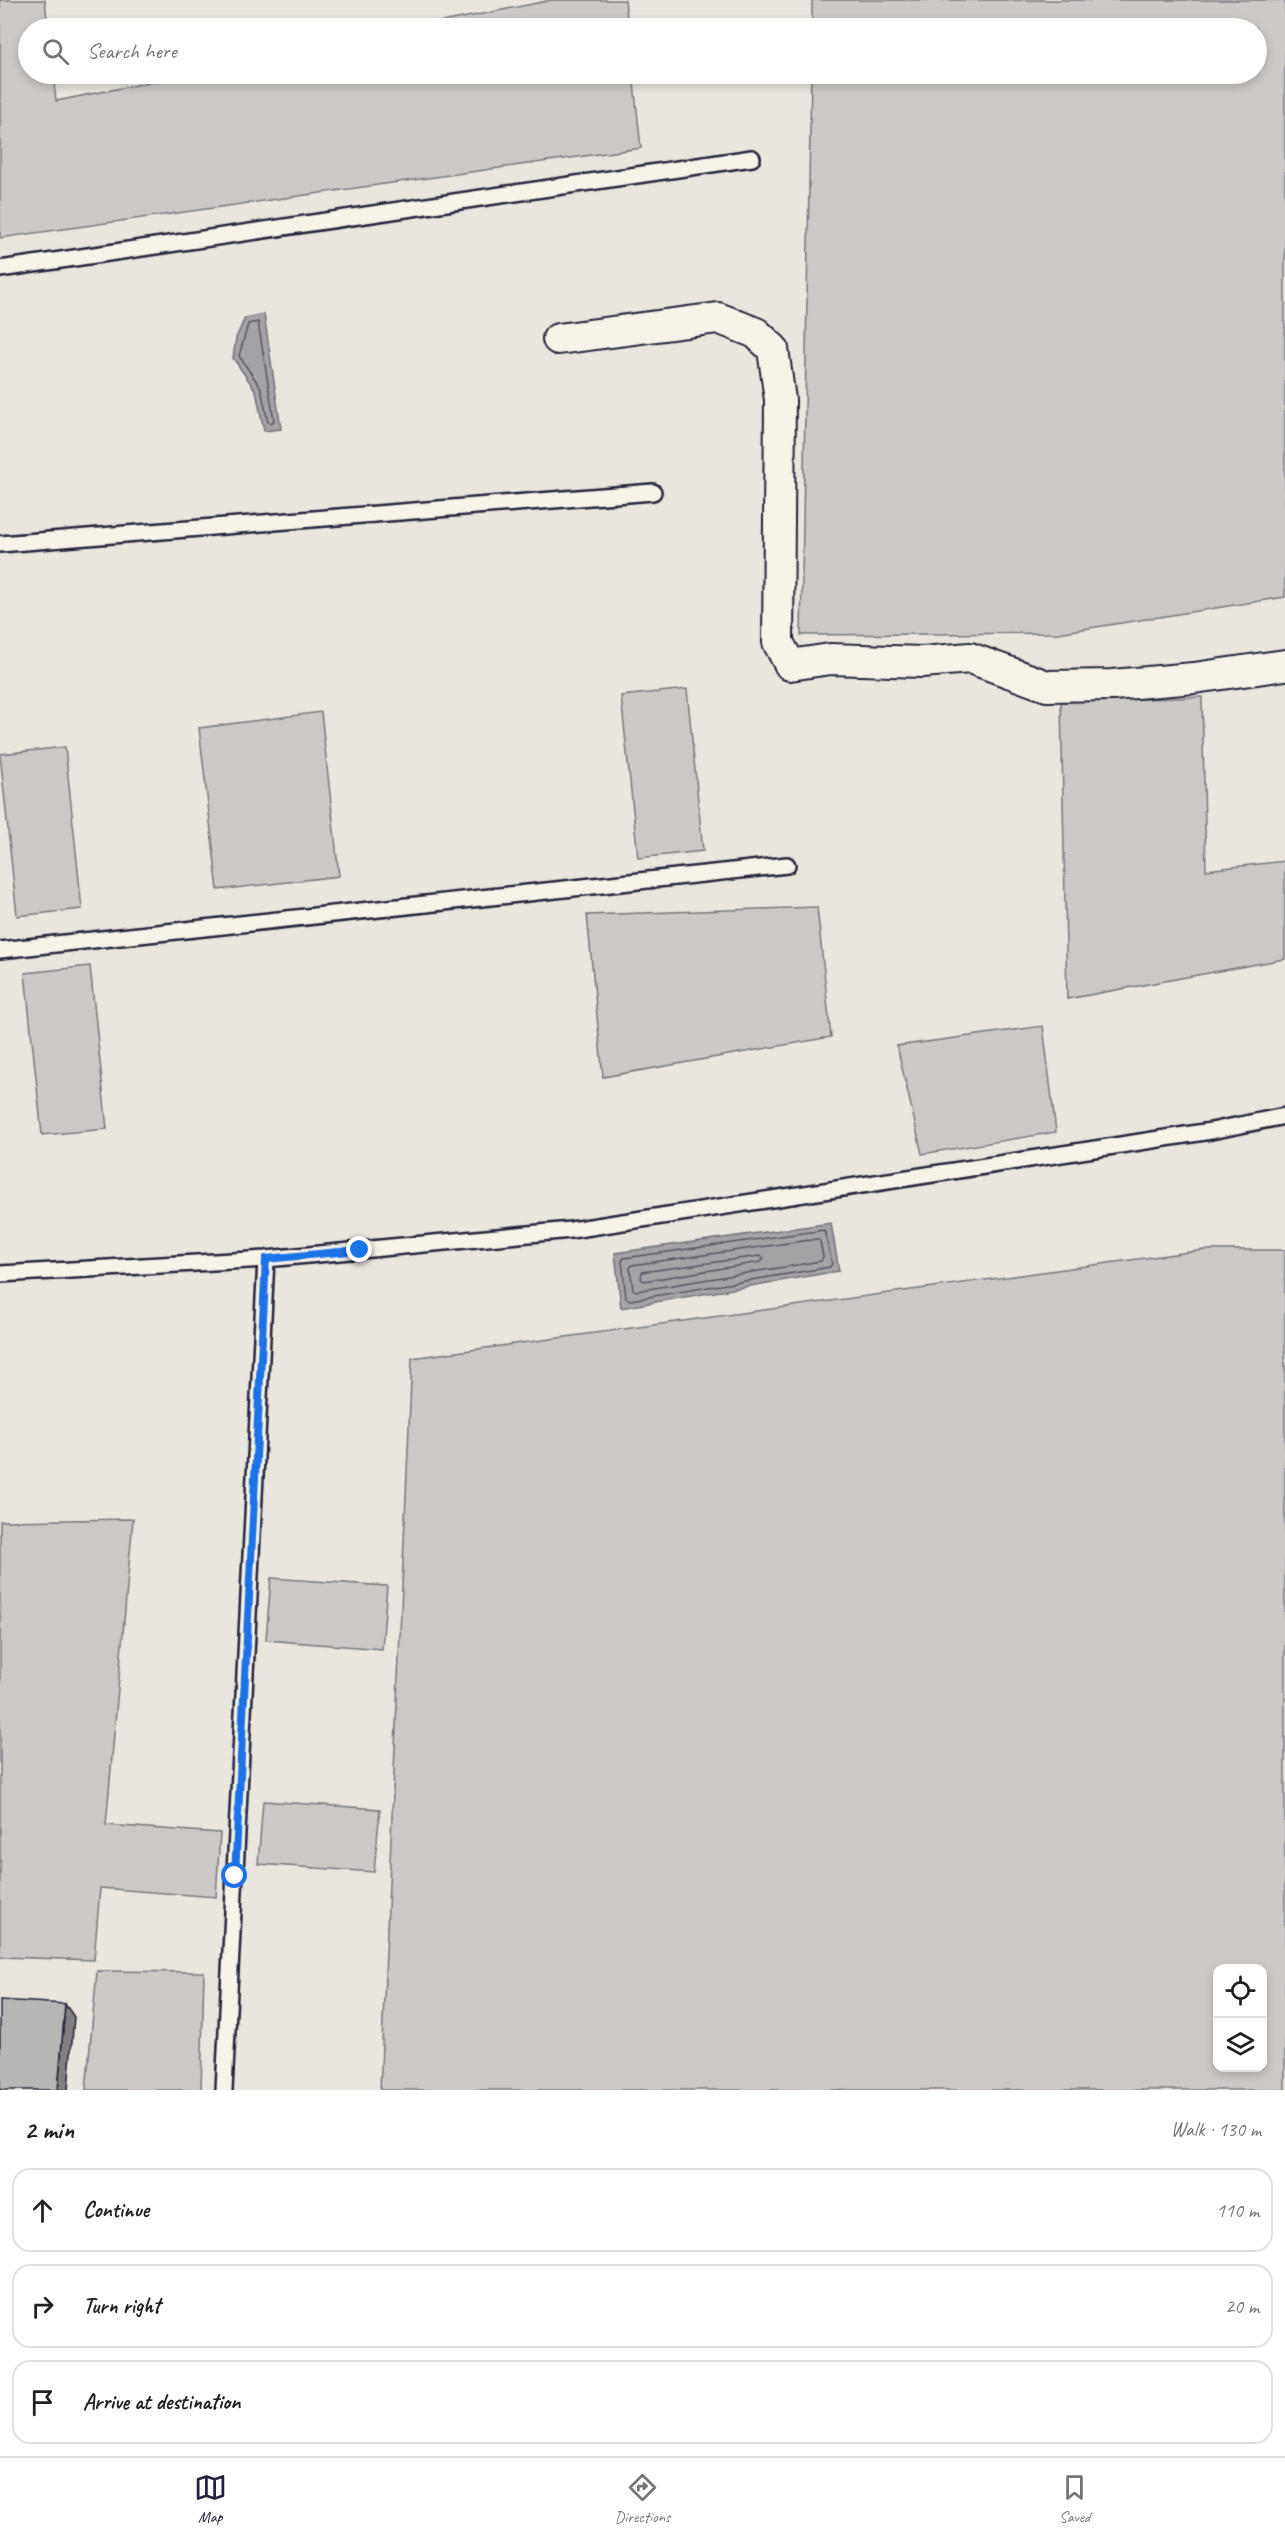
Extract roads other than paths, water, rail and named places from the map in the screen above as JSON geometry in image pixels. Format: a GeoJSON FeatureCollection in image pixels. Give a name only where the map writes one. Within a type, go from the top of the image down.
{"type":"FeatureCollection","features":[{"type":"Feature","properties":{"kind":"street"},"geometry":{"type":"LineString","coordinates":[[558,339],[718,318],[756,333],[773,349],[780,400],[778,642],[790,664],[830,659],[922,662],[970,658],[1047,686],[1112,685],[1194,678],[1285,665]]}},
{"type":"Feature","properties":{"kind":"lane"},"geometry":{"type":"LineString","coordinates":[[0,269],[752,158]]}},
{"type":"Feature","properties":{"kind":"lane"},"geometry":{"type":"LineString","coordinates":[[0,544],[653,492]]}},
{"type":"Feature","properties":{"kind":"lane"},"geometry":{"type":"LineString","coordinates":[[0,950],[787,865]]}},
{"type":"Feature","properties":{"kind":"lane"},"geometry":{"type":"LineString","coordinates":[[0,1274],[266,1259],[571,1230],[1211,1131],[1285,1116]]}},
{"type":"Feature","properties":{"kind":"lane"},"geometry":{"type":"LineString","coordinates":[[224,2090],[266,1259]]}},
{"type":"Feature","properties":{"kind":"water"},"geometry":{"type":"Polygon","coordinates":[[[264,314],[281,429],[264,431],[256,391],[233,358],[236,338],[245,318],[264,314]]]}},
{"type":"Feature","properties":{"kind":"water"},"geometry":{"type":"Polygon","coordinates":[[[831,1223],[839,1271],[621,1308],[615,1253],[831,1223]]]}}]}
